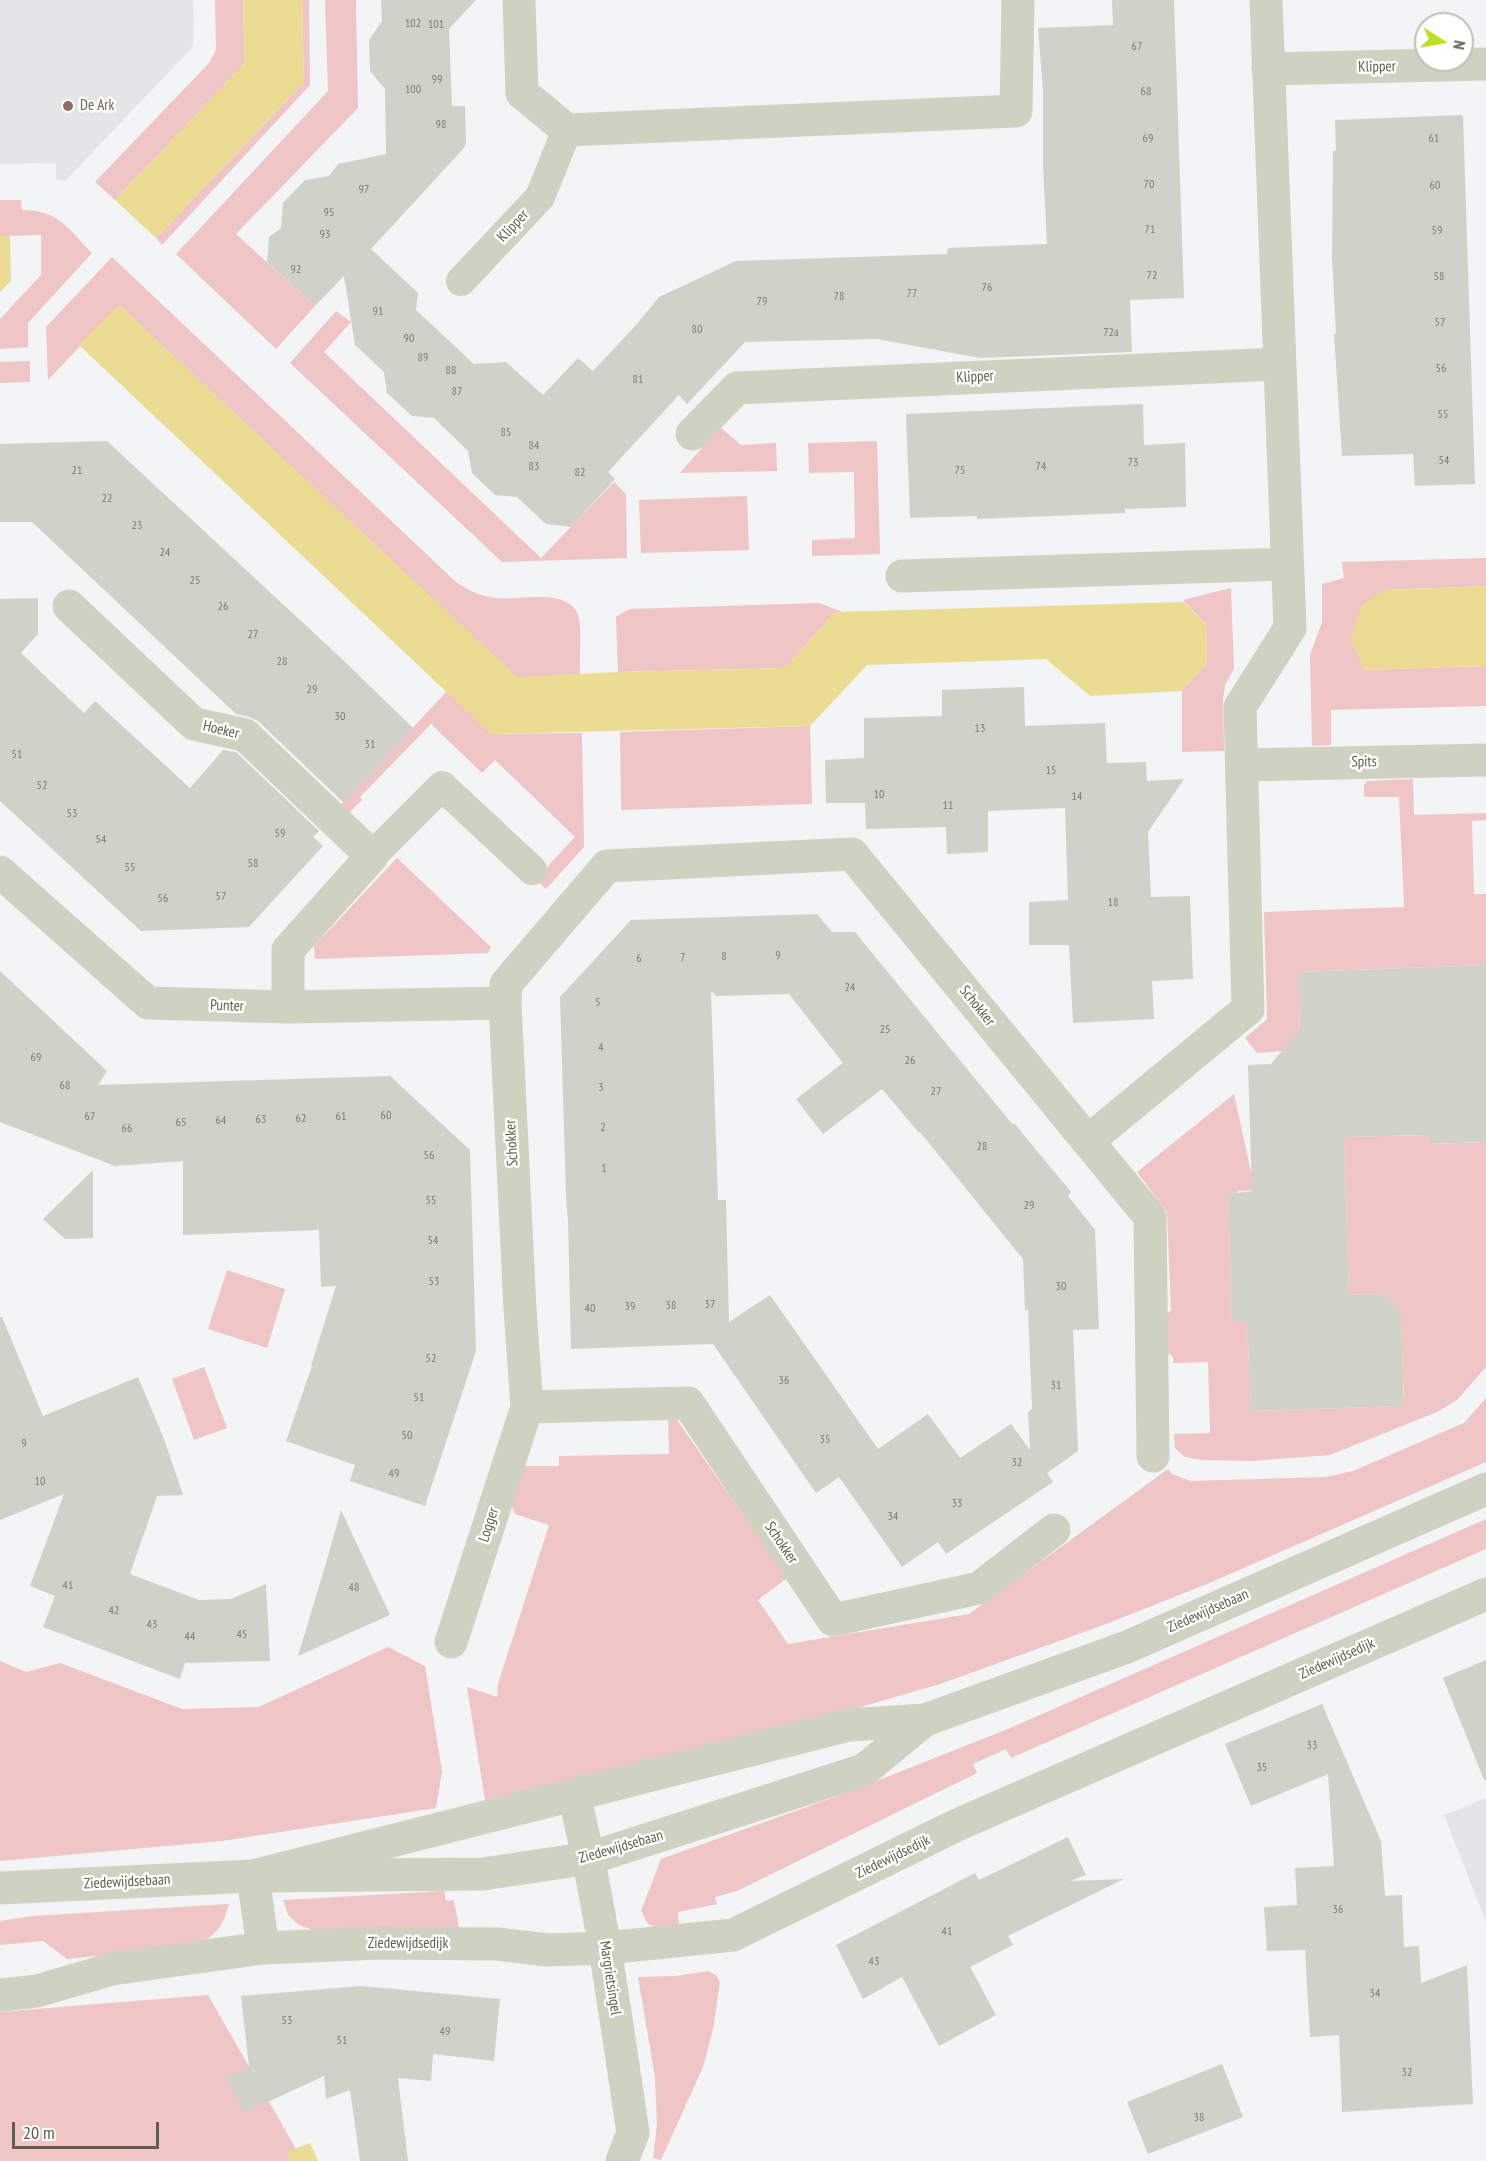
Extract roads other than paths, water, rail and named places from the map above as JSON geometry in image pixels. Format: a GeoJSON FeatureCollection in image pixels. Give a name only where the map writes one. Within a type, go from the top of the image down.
{"type":"FeatureCollection","features":[{"type":"Feature","properties":{"kind":"street"},"geometry":{"type":"LineString","coordinates":[[519,0],[522,93],[567,130],[1016,111],[1018,0]]}},
{"type":"Feature","properties":{"kind":"street"},"geometry":{"type":"LineString","coordinates":[[1088,1141],[1248,1009],[1240,707],[1290,628],[1266,0]]}},
{"type":"Feature","properties":{"kind":"street","name":"Klipper"},"geometry":{"type":"LineString","coordinates":[[1268,69],[1486,64]]}},
{"type":"Feature","properties":{"kind":"street","name":"Klipper"},"geometry":{"type":"LineString","coordinates":[[692,434],[736,388],[1279,364]]}},
{"type":"Feature","properties":{"kind":"street"},"geometry":{"type":"LineString","coordinates":[[902,576],[1287,564]]}},
{"type":"Feature","properties":{"kind":"street","name":"Hoeker"},"geometry":{"type":"LineString","coordinates":[[69,606],[194,724],[245,735],[372,856]]}},
{"type":"Feature","properties":{"kind":"street","name":"Spits"},"geometry":{"type":"LineString","coordinates":[[1243,765],[1486,759]]}},
{"type":"Feature","properties":{"kind":"street","name":"Schokker"},"geometry":{"type":"LineString","coordinates":[[1054,1530],[979,1588],[833,1620],[688,1403],[527,1407],[520,1309],[505,1003],[506,984],[607,866],[852,854],[1150,1217],[1153,1456]]}},
{"type":"Feature","properties":{"kind":"street"},"geometry":{"type":"LineString","coordinates":[[288,1007],[288,950],[372,856]]}},
{"type":"Feature","properties":{"kind":"street","name":"Punter"},"geometry":{"type":"LineString","coordinates":[[0,872],[148,1003],[288,1007],[505,1003]]}},
{"type":"Feature","properties":{"kind":"street","name":"Logger"},"geometry":{"type":"LineString","coordinates":[[451,1642],[527,1407]]}},
{"type":"Feature","properties":{"kind":"street","name":"Ziedewijdsebaan"},"geometry":{"type":"LineString","coordinates":[[253,1876],[849,1725],[925,1720],[1127,1647],[1486,1489]]}},
{"type":"Feature","properties":{"kind":"street","name":"Ziedewijdsedijk"},"geometry":{"type":"LineString","coordinates":[[0,1995],[37,1991],[112,1969],[263,1948],[380,1942],[497,1944],[548,1950],[606,1948],[733,1935],[957,1825],[1486,1594]]}},
{"type":"Feature","properties":{"kind":"street","name":"Ziedewijdsebaan"},"geometry":{"type":"LineString","coordinates":[[0,1888],[253,1876],[483,1874],[590,1858],[864,1770],[925,1720]]}},
{"type":"Feature","properties":{"kind":"street","name":"Margrietsingel"},"geometry":{"type":"LineString","coordinates":[[574,1795],[590,1858],[606,1948],[633,2133],[622,2161]]}},
{"type":"Feature","properties":{"kind":"street"},"geometry":{"type":"LineString","coordinates":[[253,1876],[263,1948]]}},
{"type":"Feature","properties":{"kind":"lane","name":"Klipper"},"geometry":{"type":"LineString","coordinates":[[461,281],[540,197],[567,130]]}},
{"type":"Feature","properties":{"kind":"lane"},"geometry":{"type":"LineString","coordinates":[[372,856],[442,786],[532,870]]}},
{"type":"Feature","properties":{"kind":"place","name":"De Ark"},"geometry":{"type":"Point","coordinates":[68,106]}}]}
